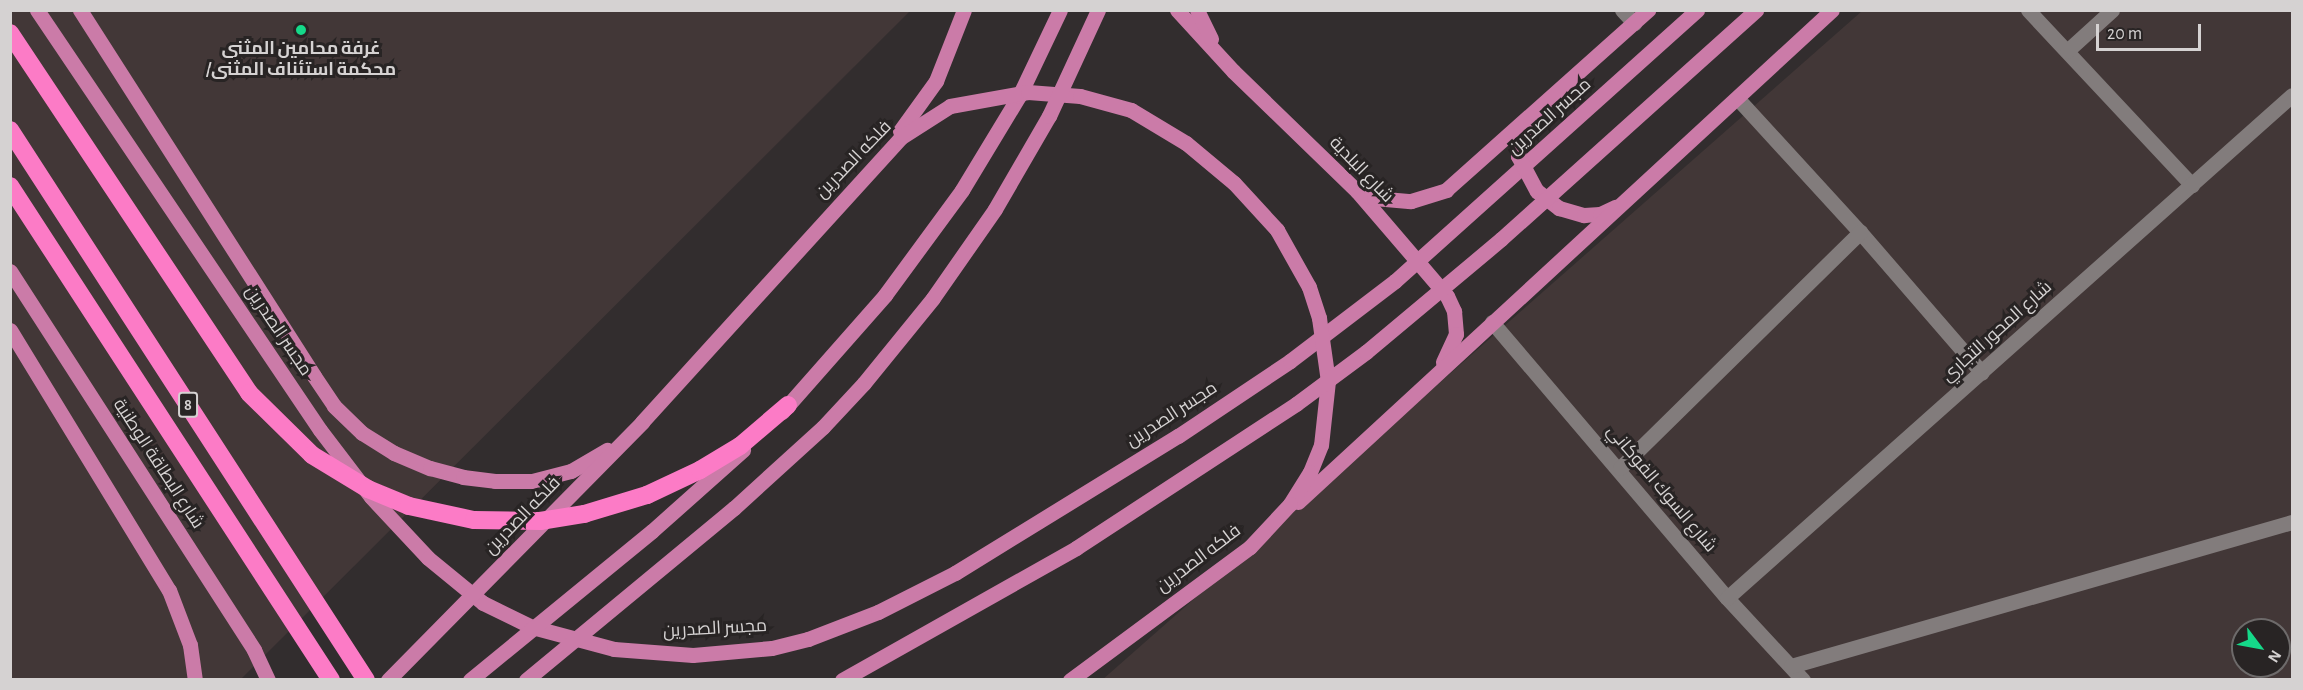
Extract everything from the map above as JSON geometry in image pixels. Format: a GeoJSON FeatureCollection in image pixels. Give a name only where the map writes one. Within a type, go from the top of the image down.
{"type":"FeatureCollection","features":[{"type":"Feature","properties":{"kind":"highway"},"geometry":{"type":"LineString","coordinates":[[10,33],[249,393],[312,455],[368,489],[409,506],[474,520],[540,521],[584,514],[647,495],[700,470],[740,446],[788,405]]}},
{"type":"Feature","properties":{"kind":"highway","name":"8"},"geometry":{"type":"LineString","coordinates":[[10,130],[366,680]]}},
{"type":"Feature","properties":{"kind":"highway","name":"8"},"geometry":{"type":"LineString","coordinates":[[10,186],[331,680]]}},
{"type":"Feature","properties":{"kind":"main road","name":"مجسر الصدرين"},"geometry":{"type":"LineString","coordinates":[[37,10],[320,430],[371,497],[428,558],[483,603],[532,627],[614,649],[693,655],[772,648],[808,639],[878,612],[956,573],[1178,436],[1290,361],[1395,281],[1697,10]]}},
{"type":"Feature","properties":{"kind":"main road"},"geometry":{"type":"LineString","coordinates":[[80,10],[334,406],[362,433],[394,453],[463,477],[532,481],[571,471],[607,450],[642,422]]}},
{"type":"Feature","properties":{"kind":"main road"},"geometry":{"type":"LineString","coordinates":[[949,55],[964,10]]}},
{"type":"Feature","properties":{"kind":"main road"},"geometry":{"type":"LineString","coordinates":[[865,174],[920,105],[949,55],[970,10]]}},
{"type":"Feature","properties":{"kind":"main road"},"geometry":{"type":"LineString","coordinates":[[470,680],[680,507],[788,405],[885,295],[962,190],[1019,96],[1060,10]]}},
{"type":"Feature","properties":{"kind":"main road"},"geometry":{"type":"LineString","coordinates":[[526,680],[734,508],[823,427],[864,383],[940,290],[995,210],[1049,116],[1098,10]]}},
{"type":"Feature","properties":{"kind":"main road","name":"شارع البلدية"},"geometry":{"type":"LineString","coordinates":[[1177,10],[1233,71],[1357,191],[1428,271],[1454,311],[1456,334],[1446,358],[1430,378]]}},
{"type":"Feature","properties":{"kind":"main road"},"geometry":{"type":"LineString","coordinates":[[1197,10],[1206,33],[1233,71]]}},
{"type":"Feature","properties":{"kind":"main road"},"geometry":{"type":"LineString","coordinates":[[1357,191],[1374,198],[1411,201],[1446,190],[1647,10]]}},
{"type":"Feature","properties":{"kind":"main road"},"geometry":{"type":"LineString","coordinates":[[842,680],[1076,548],[1296,404],[1366,352],[1492,247],[1756,10]]}},
{"type":"Feature","properties":{"kind":"main road"},"geometry":{"type":"LineString","coordinates":[[1250,547],[1430,378],[1640,189],[1832,10]]}},
{"type":"Feature","properties":{"kind":"main road","name":"فلكه الصدرين"},"geometry":{"type":"LineString","coordinates":[[388,680],[642,422],[900,138],[950,106],[1001,94],[1045,93],[1080,96],[1131,110],[1186,143],[1234,183],[1277,230],[1309,287],[1319,318],[1328,381],[1321,446],[1310,472],[1290,504],[1250,547],[1070,680]]}},
{"type":"Feature","properties":{"kind":"main road"},"geometry":{"type":"LineString","coordinates":[[1546,102],[1528,122],[1520,139],[1518,156],[1537,191],[1559,208],[1584,215],[1600,214],[1640,189]]}},
{"type":"Feature","properties":{"kind":"main road","name":"شارع البطاقة الوطنية"},"geometry":{"type":"LineString","coordinates":[[10,272],[254,650],[268,680]]}},
{"type":"Feature","properties":{"kind":"main road"},"geometry":{"type":"LineString","coordinates":[[10,330],[169,590],[190,645],[195,680]]}},
{"type":"Feature","properties":{"kind":"street"},"geometry":{"type":"LineString","coordinates":[[1622,10],[1634,23]]}},
{"type":"Feature","properties":{"kind":"street"},"geometry":{"type":"LineString","coordinates":[[2028,10],[2192,185]]}},
{"type":"Feature","properties":{"kind":"street"},"geometry":{"type":"LineString","coordinates":[[2067,51],[2112,10]]}},
{"type":"Feature","properties":{"kind":"street","name":"شارع المحور التجاري"},"geometry":{"type":"LineString","coordinates":[[1727,598],[2292,95]]}},
{"type":"Feature","properties":{"kind":"street"},"geometry":{"type":"LineString","coordinates":[[1738,99],[1860,232],[1982,372]]}},
{"type":"Feature","properties":{"kind":"street"},"geometry":{"type":"LineString","coordinates":[[1620,468],[1860,232]]}},
{"type":"Feature","properties":{"kind":"street","name":"شارع السوك الفوكاني"},"geometry":{"type":"LineString","coordinates":[[1492,322],[1620,468],[1727,598],[1803,680]]}},
{"type":"Feature","properties":{"kind":"street"},"geometry":{"type":"LineString","coordinates":[[1791,666],[2292,522]]}},
{"type":"Feature","properties":{"kind":"shaded area"},"geometry":{"type":"Polygon","coordinates":[[[10,11],[910,11],[240,680],[11,679],[10,11]]]}},
{"type":"Feature","properties":{"kind":"shaded area"},"geometry":{"type":"Polygon","coordinates":[[[1862,11],[2292,11],[2292,679],[1102,680],[1862,11]]]}},
{"type":"Feature","properties":{"kind":"place","name":"غرفة محامين المثنى /محكمة استئناف المثنى"},"geometry":{"type":"Point","coordinates":[301,30]}}]}
